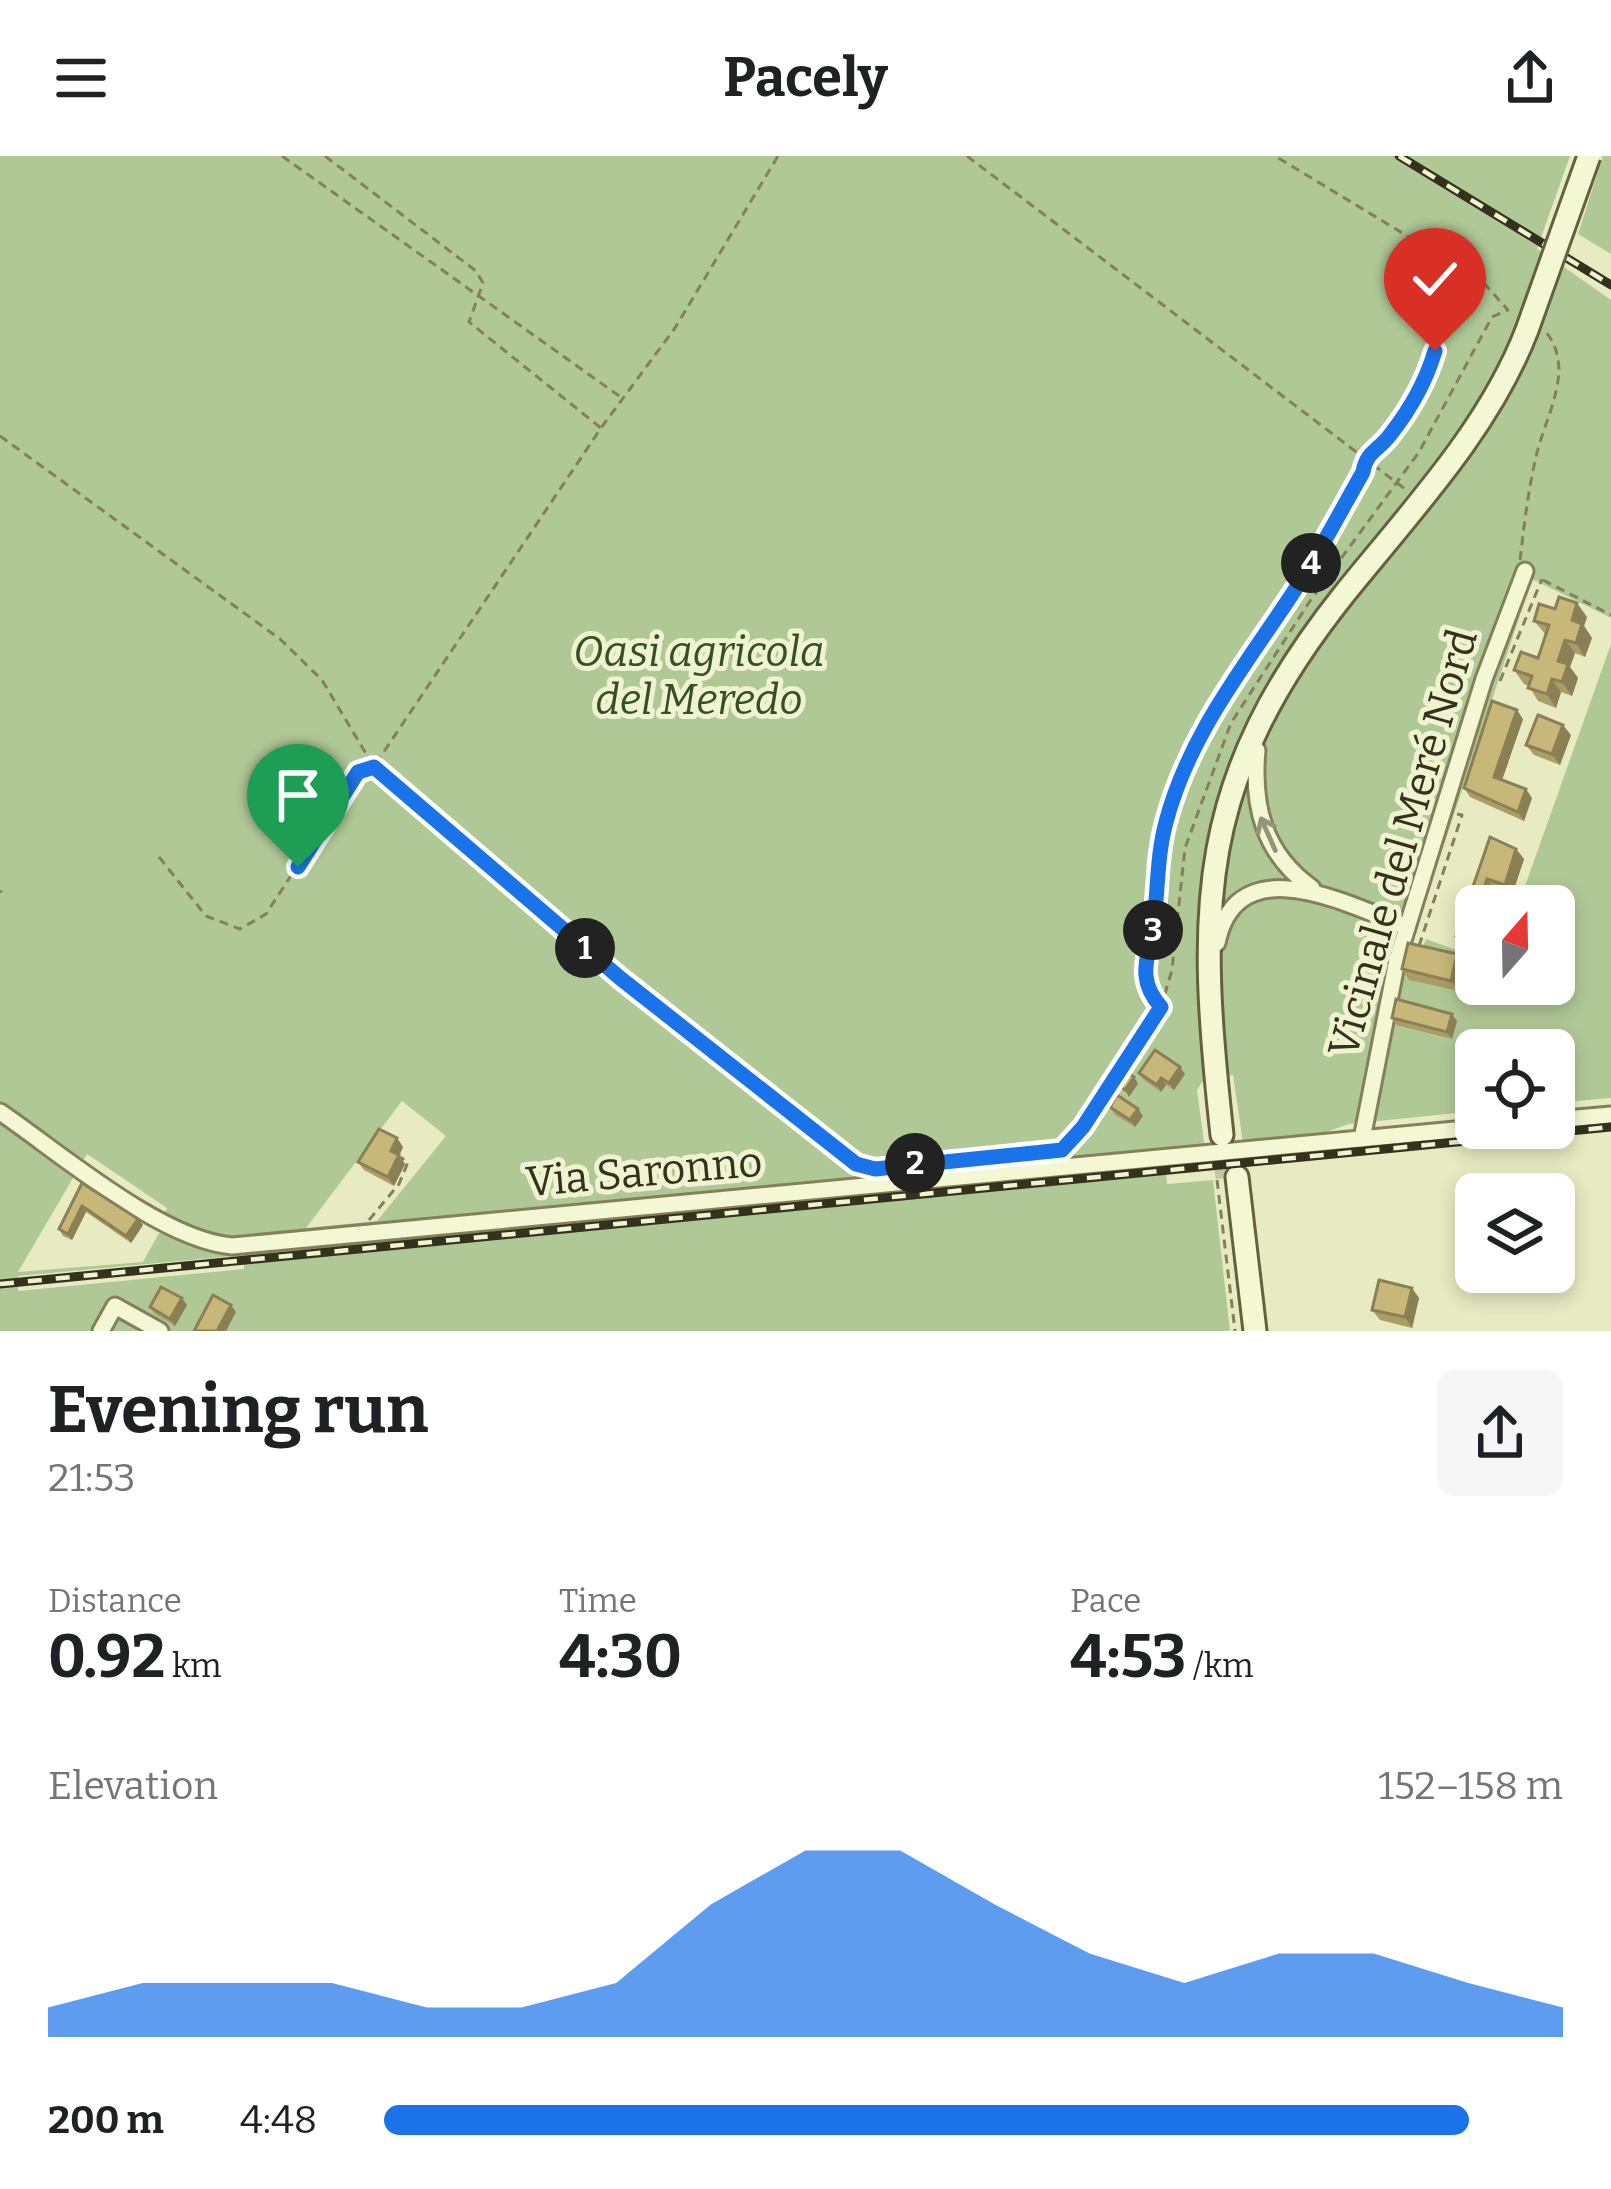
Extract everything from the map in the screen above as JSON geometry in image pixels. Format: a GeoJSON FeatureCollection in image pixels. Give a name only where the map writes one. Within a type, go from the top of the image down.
{"type":"FeatureCollection","features":[{"type":"Feature","properties":{"kind":"street"},"geometry":{"type":"LineString","coordinates":[[1387,543],[1290,688],[1257,750],[1228,839],[1216,946],[1227,1135],[1206,958],[1221,829],[1240,766],[1273,698],[1343,595],[1484,415],[1534,328],[1589,156]]}},
{"type":"Feature","properties":{"kind":"street","name":"Vicinale del Meré Nord"},"geometry":{"type":"LineString","coordinates":[[1362,1139],[1396,960],[1522,564]]}},
{"type":"Feature","properties":{"kind":"street"},"geometry":{"type":"LineString","coordinates":[[1257,750],[1257,798],[1264,832],[1293,873],[1325,896]]}},
{"type":"Feature","properties":{"kind":"street"},"geometry":{"type":"LineString","coordinates":[[1216,946],[1226,917],[1252,893],[1293,888],[1407,927]]}},
{"type":"Feature","properties":{"kind":"street","name":"Via Saronno"},"geometry":{"type":"LineString","coordinates":[[0,1112],[160,1222],[205,1242],[244,1246],[1455,1130]]}},
{"type":"Feature","properties":{"kind":"street"},"geometry":{"type":"LineString","coordinates":[[1575,1118],[1611,1115]]}},
{"type":"Feature","properties":{"kind":"street"},"geometry":{"type":"LineString","coordinates":[[1227,1178],[1245,1331]]}},
{"type":"Feature","properties":{"kind":"street"},"geometry":{"type":"LineString","coordinates":[[1227,1178],[1255,1331]]}},
{"type":"Feature","properties":{"kind":"street"},"geometry":{"type":"LineString","coordinates":[[101,1331],[116,1306],[160,1331]]}},
{"type":"Feature","properties":{"kind":"path"},"geometry":{"type":"LineString","coordinates":[[282,156],[623,399]]}},
{"type":"Feature","properties":{"kind":"path"},"geometry":{"type":"LineString","coordinates":[[325,156],[476,271],[483,283],[468,316],[478,332],[601,428]]}},
{"type":"Feature","properties":{"kind":"path"},"geometry":{"type":"LineString","coordinates":[[159,857],[206,916],[240,929],[266,914],[358,772],[374,767],[601,428],[682,318],[778,156]]}},
{"type":"Feature","properties":{"kind":"path"},"geometry":{"type":"LineString","coordinates":[[967,156],[1407,490]]}},
{"type":"Feature","properties":{"kind":"path"},"geometry":{"type":"LineString","coordinates":[[1047,1154],[1062,1150],[1077,1136],[1161,1007],[1172,970],[1185,848],[1219,749],[1255,682],[1419,452],[1492,317],[1508,310],[1478,279],[1275,156]]}},
{"type":"Feature","properties":{"kind":"path"},"geometry":{"type":"LineString","coordinates":[[1161,1007],[1147,992],[1143,965],[1151,940],[1159,859],[1176,793],[1219,698],[1309,568],[1363,472],[1366,457],[1390,436],[1426,381],[1448,318],[1478,279]]}},
{"type":"Feature","properties":{"kind":"path"},"geometry":{"type":"LineString","coordinates":[[1522,564],[1531,478],[1559,370],[1558,350],[1534,328]]}},
{"type":"Feature","properties":{"kind":"path"},"geometry":{"type":"LineString","coordinates":[[0,436],[295,651],[330,692],[374,767],[620,978],[856,1164],[875,1169],[961,1161]]}},
{"type":"Feature","properties":{"kind":"path"},"geometry":{"type":"LineString","coordinates":[[1492,679],[1502,682],[1542,579]]}},
{"type":"Feature","properties":{"kind":"path"},"geometry":{"type":"LineString","coordinates":[[1549,583],[1611,614]]}},
{"type":"Feature","properties":{"kind":"path"},"geometry":{"type":"LineString","coordinates":[[1396,960],[1405,962],[1410,944],[1422,947],[1462,815],[1451,812]]}},
{"type":"Feature","properties":{"kind":"path"},"geometry":{"type":"LineString","coordinates":[[1420,885],[1439,892]]}},
{"type":"Feature","properties":{"kind":"path"},"geometry":{"type":"LineString","coordinates":[[368,1234],[371,1215],[408,1167],[399,1156]]}},
{"type":"Feature","properties":{"kind":"path"},"geometry":{"type":"LineString","coordinates":[[1227,1178],[1235,1331]]}},
{"type":"Feature","properties":{"kind":"green space","name":"Oasi agricola del Meredo"},"geometry":{"type":"Polygon","coordinates":[[[0,156],[1570,156],[1537,249],[1541,252],[1579,156],[1544,253],[1611,300],[1611,618],[1532,579],[1411,944],[1422,949],[1426,939],[1455,949],[1455,1005],[1575,1005],[1575,885],[1525,885],[1611,644],[1611,1098],[1575,1101],[1575,1029],[1455,1029],[1455,1113],[1349,1124],[1308,1138],[1243,1143],[1233,1075],[1204,1079],[1197,1090],[1205,1149],[1454,1137],[1166,1165],[1167,1184],[1213,1180],[1230,1331],[0,1331],[0,156]],[[402,1101],[306,1228],[377,1221],[446,1136],[402,1101]],[[87,1154],[18,1272],[143,1262],[159,1233],[234,1252],[217,1238],[163,1216],[167,1208],[87,1154]],[[244,1255],[18,1276],[18,1291],[244,1269],[244,1255]]]}},
{"type":"Feature","properties":{"kind":"green space"},"geometry":{"type":"Polygon","coordinates":[[[1603,156],[1611,156],[1611,254],[1578,234],[1603,156]]]}},
{"type":"Feature","properties":{"kind":"building"},"geometry":{"type":"Polygon","coordinates":[[[1559,597],[1577,603],[1572,620],[1582,624],[1576,643],[1565,640],[1558,661],[1568,664],[1562,682],[1552,679],[1547,694],[1528,688],[1532,676],[1514,670],[1521,652],[1538,658],[1549,625],[1534,621],[1539,604],[1555,609],[1559,597]]]}},
{"type":"Feature","properties":{"kind":"building"},"geometry":{"type":"Polygon","coordinates":[[[1492,701],[1517,710],[1494,777],[1526,789],[1518,812],[1464,788],[1492,701]]]}},
{"type":"Feature","properties":{"kind":"building"},"geometry":{"type":"Polygon","coordinates":[[[1538,715],[1563,725],[1552,754],[1526,745],[1538,715]]]}},
{"type":"Feature","properties":{"kind":"building"},"geometry":{"type":"Polygon","coordinates":[[[1490,837],[1516,849],[1505,885],[1487,879],[1485,885],[1474,885],[1490,837]]]}},
{"type":"Feature","properties":{"kind":"building"},"geometry":{"type":"Polygon","coordinates":[[[1408,943],[1455,954],[1451,981],[1402,969],[1408,943]]]}},
{"type":"Feature","properties":{"kind":"building"},"geometry":{"type":"Polygon","coordinates":[[[1396,999],[1452,1014],[1447,1032],[1392,1018],[1396,999]]]}},
{"type":"Feature","properties":{"kind":"building"},"geometry":{"type":"Polygon","coordinates":[[[1155,1050],[1180,1067],[1169,1083],[1161,1078],[1157,1085],[1139,1073],[1155,1050]]]}},
{"type":"Feature","properties":{"kind":"building"},"geometry":{"type":"Polygon","coordinates":[[[1123,1069],[1134,1077],[1125,1090],[1114,1082],[1123,1069]]]}},
{"type":"Feature","properties":{"kind":"building"},"geometry":{"type":"Polygon","coordinates":[[[1117,1095],[1138,1109],[1130,1120],[1110,1107],[1117,1095]]]}},
{"type":"Feature","properties":{"kind":"building"},"geometry":{"type":"Polygon","coordinates":[[[379,1129],[397,1138],[391,1151],[399,1155],[388,1177],[358,1162],[379,1129]]]}},
{"type":"Feature","properties":{"kind":"building"},"geometry":{"type":"Polygon","coordinates":[[[82,1183],[138,1219],[126,1236],[82,1206],[68,1234],[59,1229],[82,1183]]]}},
{"type":"Feature","properties":{"kind":"building"},"geometry":{"type":"Polygon","coordinates":[[[1379,1280],[1412,1288],[1405,1317],[1372,1310],[1379,1280]]]}},
{"type":"Feature","properties":{"kind":"building"},"geometry":{"type":"Polygon","coordinates":[[[161,1287],[182,1298],[170,1319],[150,1307],[161,1287]]]}},
{"type":"Feature","properties":{"kind":"building"},"geometry":{"type":"Polygon","coordinates":[[[213,1295],[231,1305],[217,1331],[194,1331],[213,1295]]]}},
{"type":"Feature","properties":{"kind":"tunnel"},"geometry":{"type":"LineString","coordinates":[[1222,1136],[1226,1178]]}},
{"type":"Feature","properties":{"kind":"railway"},"geometry":{"type":"LineString","coordinates":[[1399,156],[1611,285]]}},
{"type":"Feature","properties":{"kind":"railway"},"geometry":{"type":"LineString","coordinates":[[0,1284],[1611,1127]]}},
{"type":"Feature","properties":{"kind":"route"},"geometry":{"type":"LineString","coordinates":[[298,867],[358,772],[374,767],[620,978],[856,1164],[875,1169],[1055,1153],[1083,1127],[1161,1007],[1147,992],[1143,965],[1151,940],[1159,859],[1166,823],[1205,725],[1309,568],[1363,472],[1366,457],[1390,436],[1426,381],[1435,351]]}}]}
